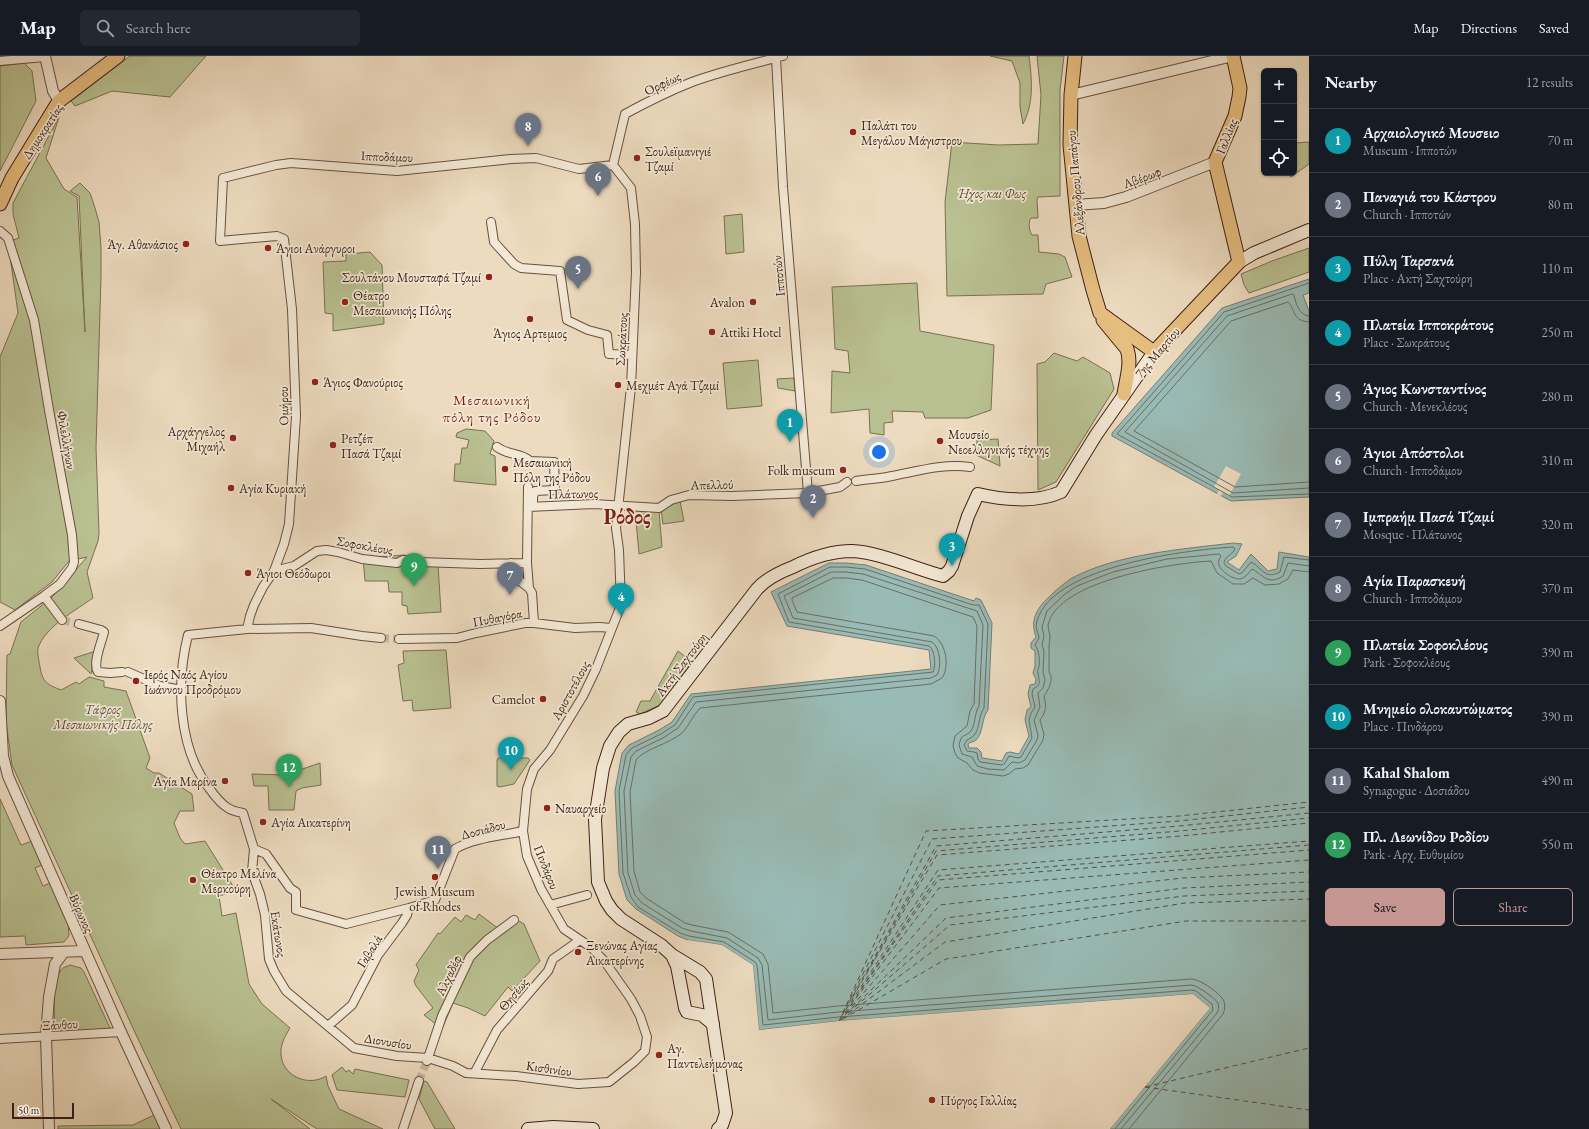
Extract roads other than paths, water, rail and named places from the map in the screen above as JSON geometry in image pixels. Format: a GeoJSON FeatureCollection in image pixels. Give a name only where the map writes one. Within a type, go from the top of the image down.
{"type":"FeatureCollection","features":[{"type":"Feature","properties":{"kind":"main road","name":"Δημοκρατίας"},"geometry":{"type":"LineString","coordinates":[[0,204],[12,178],[59,101],[118,56]]}},
{"type":"Feature","properties":{"kind":"main road","name":"Αλεξάνδρου Παπάγου"},"geometry":{"type":"LineString","coordinates":[[1075,56],[1071,95],[1070,145],[1079,236],[1104,323],[1127,349],[1129,354],[1129,364],[1124,394]]}},
{"type":"Feature","properties":{"kind":"main road","name":"Γαλλίας"},"geometry":{"type":"LineString","coordinates":[[1233,56],[1240,88],[1239,97],[1235,116],[1215,162],[1239,262]]}},
{"type":"Feature","properties":{"kind":"main road","name":"7ης Μαρτίου"},"geometry":{"type":"LineString","coordinates":[[949,571],[968,516],[978,494],[1005,499],[1051,497],[1061,492],[1124,394],[1154,352],[1239,262],[1254,253],[1309,230]]}},
{"type":"Feature","properties":{"kind":"main road"},"geometry":{"type":"LineString","coordinates":[[1100,313],[1154,352]]}},
{"type":"Feature","properties":{"kind":"main road","name":"Ακτή Σαχτούρη"},"geometry":{"type":"LineString","coordinates":[[718,1129],[722,1125],[726,1114],[707,985],[704,975],[672,955],[661,945],[621,918],[593,893],[598,882],[595,819],[603,768],[614,738],[623,727],[628,724],[657,715],[669,705],[722,633],[762,583],[786,570],[818,556],[852,551],[870,554],[943,576],[949,571]]}},
{"type":"Feature","properties":{"kind":"main road"},"geometry":{"type":"LineString","coordinates":[[672,955],[677,966],[687,1012],[706,1017],[713,1024]]}},
{"type":"Feature","properties":{"kind":"main road"},"geometry":{"type":"LineString","coordinates":[[528,1129],[593,1129]]}},
{"type":"Feature","properties":{"kind":"street"},"geometry":{"type":"LineString","coordinates":[[0,61],[45,56],[53,91],[59,101]]}},
{"type":"Feature","properties":{"kind":"street"},"geometry":{"type":"LineString","coordinates":[[1071,95],[1233,56]]}},
{"type":"Feature","properties":{"kind":"street","name":"Ορφέως"},"geometry":{"type":"LineString","coordinates":[[613,165],[625,114],[667,92],[692,82],[746,65],[779,57]]}},
{"type":"Feature","properties":{"kind":"street","name":"Ιπποτών"},"geometry":{"type":"LineString","coordinates":[[779,57],[783,187],[808,493]]}},
{"type":"Feature","properties":{"kind":"street","name":"Ιπποδάμου"},"geometry":{"type":"LineString","coordinates":[[220,240],[223,178],[276,165],[291,163],[397,170],[422,169],[506,159],[536,158],[579,169],[613,165]]}},
{"type":"Feature","properties":{"kind":"street","name":"Αβέρωφ"},"geometry":{"type":"LineString","coordinates":[[1075,205],[1104,203],[1111,201],[1215,162]]}},
{"type":"Feature","properties":{"kind":"street","name":"Σωκράτους"},"geometry":{"type":"LineString","coordinates":[[612,628],[621,605],[619,550],[616,528],[628,417],[636,272],[635,224],[632,188],[613,165]]}},
{"type":"Feature","properties":{"kind":"street"},"geometry":{"type":"LineString","coordinates":[[491,222],[494,242],[514,264],[521,268],[560,272],[567,320],[588,330],[607,335],[609,354],[632,354]]}},
{"type":"Feature","properties":{"kind":"street","name":"Φιλελλήνων"},"geometry":{"type":"LineString","coordinates":[[0,231],[8,238],[34,320],[74,553],[72,568],[60,584],[46,598],[0,626]]}},
{"type":"Feature","properties":{"kind":"street","name":"Ομήρου"},"geometry":{"type":"LineString","coordinates":[[220,240],[277,236],[284,239],[292,309],[296,416],[288,524],[284,544],[274,571],[263,587],[254,605],[250,616],[248,629]]}},
{"type":"Feature","properties":{"kind":"street"},"geometry":{"type":"LineString","coordinates":[[497,447],[504,453],[524,456],[530,461],[554,462],[555,490],[535,490],[530,507]]}},
{"type":"Feature","properties":{"kind":"street"},"geometry":{"type":"LineString","coordinates":[[856,481],[952,465],[970,467]]}},
{"type":"Feature","properties":{"kind":"street","name":"Απελλού"},"geometry":{"type":"LineString","coordinates":[[619,506],[659,508],[671,500],[689,495],[733,496],[808,493],[840,487],[847,482]]}},
{"type":"Feature","properties":{"kind":"street"},"geometry":{"type":"LineString","coordinates":[[528,487],[530,507],[527,563],[529,588]]}},
{"type":"Feature","properties":{"kind":"street","name":"Πλάτωνος"},"geometry":{"type":"LineString","coordinates":[[530,507],[594,504],[619,506]]}},
{"type":"Feature","properties":{"kind":"street","name":"Σοφοκλέους"},"geometry":{"type":"LineString","coordinates":[[274,571],[294,566],[317,551],[326,550],[362,559],[397,563],[404,560],[420,562],[527,563]]}},
{"type":"Feature","properties":{"kind":"street"},"geometry":{"type":"LineString","coordinates":[[511,564],[511,574],[529,588],[532,593],[534,622]]}},
{"type":"Feature","properties":{"kind":"street"},"geometry":{"type":"LineString","coordinates":[[46,598],[62,620]]}},
{"type":"Feature","properties":{"kind":"street","name":"Πυθαγόρα"},"geometry":{"type":"LineString","coordinates":[[399,639],[457,638],[511,625],[534,622],[575,628],[612,628]]}},
{"type":"Feature","properties":{"kind":"street"},"geometry":{"type":"LineString","coordinates":[[79,624],[104,632],[98,651],[96,668],[98,672],[125,672],[160,686],[182,690]]}},
{"type":"Feature","properties":{"kind":"street"},"geometry":{"type":"LineString","coordinates":[[381,638],[311,628],[248,629],[188,635],[182,657],[184,731],[194,766],[200,777],[228,808],[243,813],[254,849],[266,854],[290,888],[296,892],[296,910],[346,924],[409,908]]}},
{"type":"Feature","properties":{"kind":"street","name":"Αριστοτέλους"},"geometry":{"type":"LineString","coordinates":[[550,750],[583,696],[596,669],[612,628]]}},
{"type":"Feature","properties":{"kind":"street","name":"Βύρωνος"},"geometry":{"type":"LineString","coordinates":[[0,701],[3,756],[8,776],[84,951],[166,1129]]}},
{"type":"Feature","properties":{"kind":"street","name":"Πινδάρου"},"geometry":{"type":"LineString","coordinates":[[550,750],[534,769],[527,789],[523,831],[527,856],[541,888],[564,929],[592,948],[605,962],[631,999],[640,1016],[647,1037]]}},
{"type":"Feature","properties":{"kind":"street","name":"Δοσιάδου"},"geometry":{"type":"LineString","coordinates":[[409,908],[435,900],[455,850],[461,846],[482,840],[523,831]]}},
{"type":"Feature","properties":{"kind":"street","name":"Εκάτωνος"},"geometry":{"type":"LineString","coordinates":[[254,849],[252,872],[260,894],[265,915],[269,959],[274,971],[286,991],[328,1026]]}},
{"type":"Feature","properties":{"kind":"street"},"geometry":{"type":"LineString","coordinates":[[550,905],[593,893]]}},
{"type":"Feature","properties":{"kind":"street","name":"Γαβαλά"},"geometry":{"type":"LineString","coordinates":[[328,1026],[352,1004],[378,955],[402,923],[409,908]]}},
{"type":"Feature","properties":{"kind":"street","name":"Αλχαδέφ"},"geometry":{"type":"LineString","coordinates":[[428,1059],[442,1016],[470,957],[487,940],[514,920]]}},
{"type":"Feature","properties":{"kind":"street","name":"Θησέως"},"geometry":{"type":"LineString","coordinates":[[475,1072],[498,1030],[548,971],[552,959],[580,940]]}},
{"type":"Feature","properties":{"kind":"street"},"geometry":{"type":"LineString","coordinates":[[0,954],[84,951]]}},
{"type":"Feature","properties":{"kind":"street"},"geometry":{"type":"LineString","coordinates":[[48,1129],[46,1037],[52,977],[55,964],[64,952]]}},
{"type":"Feature","properties":{"kind":"street","name":"Διονυσίου"},"geometry":{"type":"LineString","coordinates":[[328,1026],[354,1048],[397,1056],[428,1059]]}},
{"type":"Feature","properties":{"kind":"street","name":"Ξάνθου"},"geometry":{"type":"LineString","coordinates":[[0,1039],[121,1032]]}},
{"type":"Feature","properties":{"kind":"street","name":"Κισθινίου"},"geometry":{"type":"LineString","coordinates":[[428,1059],[453,1066],[466,1073],[475,1072],[516,1076],[578,1084],[609,1082],[645,1051],[647,1037]]}},
{"type":"Feature","properties":{"kind":"street"},"geometry":{"type":"LineString","coordinates":[[403,1129],[419,1081]]}},
{"type":"Feature","properties":{"kind":"water"},"geometry":{"type":"Polygon","coordinates":[[[1309,279],[1309,293],[1303,295],[1309,311],[1309,497],[1231,501],[1112,436],[1112,433],[1222,308],[1309,279]]]}},
{"type":"Feature","properties":{"kind":"water"},"geometry":{"type":"Polygon","coordinates":[[[1233,543],[1242,544],[1236,556],[1227,562],[1239,570],[1251,554],[1268,571],[1277,569],[1279,552],[1309,557],[1309,1129],[1110,1129],[1210,1008],[1193,994],[839,1021],[759,1030],[753,965],[722,945],[688,940],[678,936],[636,909],[627,900],[619,874],[615,791],[622,753],[629,745],[672,722],[691,694],[931,669],[929,650],[787,626],[771,592],[829,563],[846,563],[866,565],[974,601],[976,598],[981,600],[992,623],[988,710],[984,717],[979,737],[975,741],[968,744],[969,748],[977,748],[981,752],[982,758],[1002,761],[1006,753],[1010,752],[1019,754],[1029,736],[1025,720],[1027,710],[1031,707],[1028,694],[1030,685],[1035,684],[1036,679],[1033,673],[1035,666],[1035,651],[1031,648],[1031,643],[1036,637],[1034,631],[1034,620],[1041,606],[1052,594],[1072,578],[1109,563],[1151,554],[1233,543]]]}},
{"type":"Feature","properties":{"kind":"tunnel"},"geometry":{"type":"LineString","coordinates":[[62,620],[79,624]]}},
{"type":"Feature","properties":{"kind":"tunnel"},"geometry":{"type":"LineString","coordinates":[[381,638],[399,639]]}},
{"type":"Feature","properties":{"kind":"tunnel"},"geometry":{"type":"LineString","coordinates":[[419,1081],[427,1061]]}},
{"type":"Feature","properties":{"kind":"place","name":"Παλάτι του Μεγάλου Μάγιστρου"},"geometry":{"type":"Point","coordinates":[853,132]}},
{"type":"Feature","properties":{"kind":"place","name":"Αγία Παρασκευή"},"geometry":{"type":"Point","coordinates":[528,146]}},
{"type":"Feature","properties":{"kind":"place","name":"Σουλεϊμανιγιέ Τζαμί"},"geometry":{"type":"Point","coordinates":[637,158]}},
{"type":"Feature","properties":{"kind":"place","name":"Άγιοι Απόστολοι"},"geometry":{"type":"Point","coordinates":[598,196]}},
{"type":"Feature","properties":{"kind":"place","name":"Άγ. Αθανάσιος"},"geometry":{"type":"Point","coordinates":[186,244]}},
{"type":"Feature","properties":{"kind":"place","name":"Άγιοι Ανάργυροι"},"geometry":{"type":"Point","coordinates":[268,248]}},
{"type":"Feature","properties":{"kind":"place","name":"Σουλτάνου Μουσταφά Τζαμί"},"geometry":{"type":"Point","coordinates":[489,277]}},
{"type":"Feature","properties":{"kind":"place","name":"Άγιος Κωνσταντίνος"},"geometry":{"type":"Point","coordinates":[578,289]}},
{"type":"Feature","properties":{"kind":"place","name":"Θέατρο Μεσαιωνικής Πόλης"},"geometry":{"type":"Point","coordinates":[345,302]}},
{"type":"Feature","properties":{"kind":"place","name":"Avalon"},"geometry":{"type":"Point","coordinates":[753,302]}},
{"type":"Feature","properties":{"kind":"place","name":"Άγιος Αρτεμιος"},"geometry":{"type":"Point","coordinates":[530,319]}},
{"type":"Feature","properties":{"kind":"place","name":"Attiki Hotel"},"geometry":{"type":"Point","coordinates":[712,332]}},
{"type":"Feature","properties":{"kind":"place","name":"Άγιος Φανούριος"},"geometry":{"type":"Point","coordinates":[315,382]}},
{"type":"Feature","properties":{"kind":"place","name":"Μεχμέτ Αγά Τζαμί"},"geometry":{"type":"Point","coordinates":[618,385]}},
{"type":"Feature","properties":{"kind":"place","name":"Αρχάγγελος Μιχαήλ"},"geometry":{"type":"Point","coordinates":[233,438]}},
{"type":"Feature","properties":{"kind":"place","name":"Μουσείο Νεοελληνικής τέχνης"},"geometry":{"type":"Point","coordinates":[940,441]}},
{"type":"Feature","properties":{"kind":"place","name":"Αρχαιολογικό Μουσειο"},"geometry":{"type":"Point","coordinates":[790,442]}},
{"type":"Feature","properties":{"kind":"place","name":"Ρετζέπ Πασά Τζαμί"},"geometry":{"type":"Point","coordinates":[333,445]}},
{"type":"Feature","properties":{"kind":"place","name":"Μεσαιωνική Πόλη της Ρόδου"},"geometry":{"type":"Point","coordinates":[505,469]}},
{"type":"Feature","properties":{"kind":"place","name":"Folk museum"},"geometry":{"type":"Point","coordinates":[843,470]}},
{"type":"Feature","properties":{"kind":"place","name":"Αγία Κυριακή"},"geometry":{"type":"Point","coordinates":[231,488]}},
{"type":"Feature","properties":{"kind":"place","name":"Παναγιά του Κάστρου"},"geometry":{"type":"Point","coordinates":[813,518]}},
{"type":"Feature","properties":{"kind":"place","name":"Πύλη Ταρσανά"},"geometry":{"type":"Point","coordinates":[952,566]}},
{"type":"Feature","properties":{"kind":"place","name":"Άγιοι Θεόδωροι"},"geometry":{"type":"Point","coordinates":[248,573]}},
{"type":"Feature","properties":{"kind":"place","name":"Πλατεία Σοφοκλέους"},"geometry":{"type":"Point","coordinates":[414,586]}},
{"type":"Feature","properties":{"kind":"place","name":"Ιμπραήμ Πασά Τζαμί"},"geometry":{"type":"Point","coordinates":[510,595]}},
{"type":"Feature","properties":{"kind":"place","name":"Πλατεία Ιπποκράτους"},"geometry":{"type":"Point","coordinates":[621,616]}},
{"type":"Feature","properties":{"kind":"place","name":"Ιερός Ναός Αγίου Ιωάννου Προδρόμου"},"geometry":{"type":"Point","coordinates":[136,681]}},
{"type":"Feature","properties":{"kind":"place","name":"Camelot"},"geometry":{"type":"Point","coordinates":[543,699]}},
{"type":"Feature","properties":{"kind":"place","name":"Μνημείο ολοκαυτώματος"},"geometry":{"type":"Point","coordinates":[511,770]}},
{"type":"Feature","properties":{"kind":"place","name":"Αγία Μαρίνα"},"geometry":{"type":"Point","coordinates":[225,781]}},
{"type":"Feature","properties":{"kind":"place","name":"Πλ. Λεωνίδου Ροδίου"},"geometry":{"type":"Point","coordinates":[289,787]}},
{"type":"Feature","properties":{"kind":"place","name":"Ναυαρχείο"},"geometry":{"type":"Point","coordinates":[547,808]}},
{"type":"Feature","properties":{"kind":"place","name":"Αγία Αικατερίνη"},"geometry":{"type":"Point","coordinates":[263,822]}},
{"type":"Feature","properties":{"kind":"place","name":"Kahal Shalom"},"geometry":{"type":"Point","coordinates":[438,869]}},
{"type":"Feature","properties":{"kind":"place","name":"Jewish Museum of Rhodes"},"geometry":{"type":"Point","coordinates":[435,877]}},
{"type":"Feature","properties":{"kind":"place","name":"Θέατρο Μελίνα Μερκούρη"},"geometry":{"type":"Point","coordinates":[193,880]}},
{"type":"Feature","properties":{"kind":"place","name":"Ξενώνας Αγίας Αικατερίνης"},"geometry":{"type":"Point","coordinates":[578,952]}},
{"type":"Feature","properties":{"kind":"place","name":"Αγ. Παντελεήμονας"},"geometry":{"type":"Point","coordinates":[659,1055]}},
{"type":"Feature","properties":{"kind":"place","name":"Πύργος Γαλλίας"},"geometry":{"type":"Point","coordinates":[932,1100]}},
{"type":"Feature","properties":{"kind":"district","name":"Μεσαιωνική πόλη της Ρόδου"},"geometry":{"type":"Point","coordinates":[492,408]}},
{"type":"Feature","properties":{"kind":"district","name":"Ρόδος"},"geometry":{"type":"Point","coordinates":[627,517]}},
{"type":"Feature","properties":{"kind":"park label","name":"Ήχος και Φως"},"geometry":{"type":"Point","coordinates":[992,193]}},
{"type":"Feature","properties":{"kind":"park label","name":"Τάφρος Μεσαιωνικής Πόλης"},"geometry":{"type":"Point","coordinates":[103,716]}}]}
